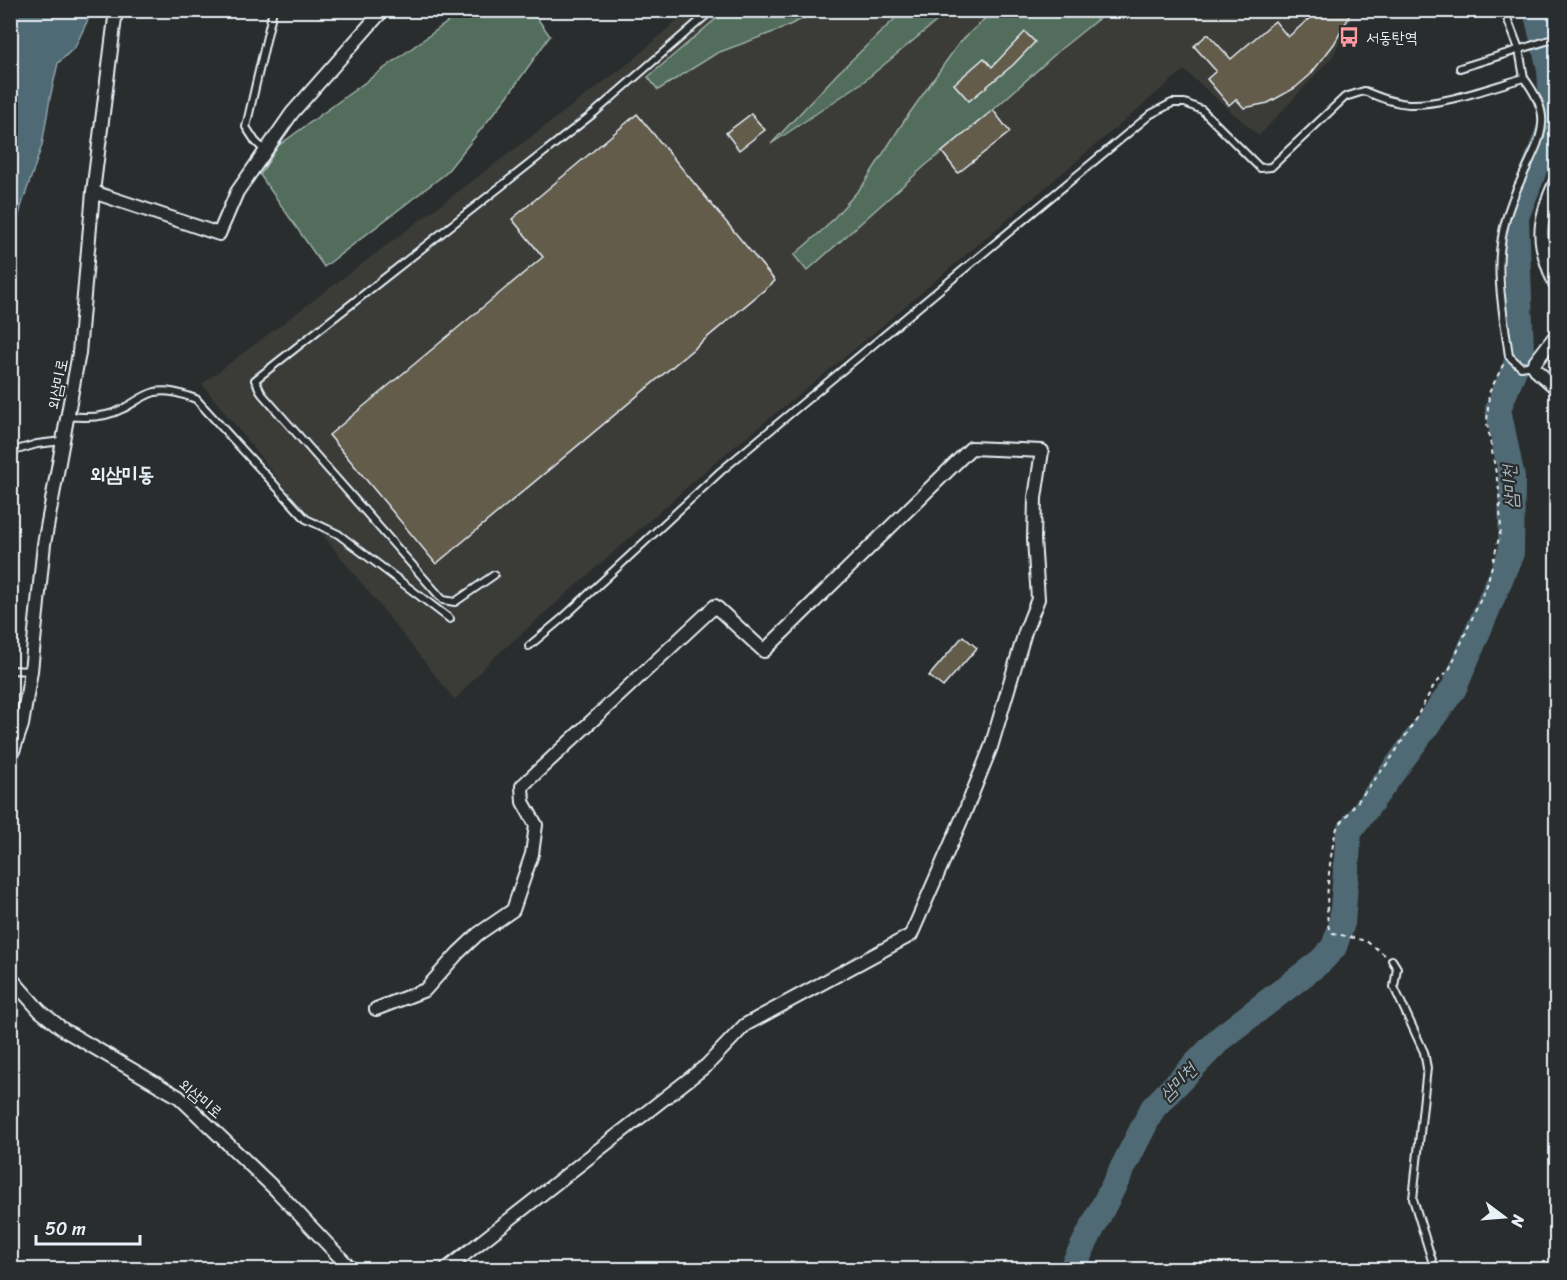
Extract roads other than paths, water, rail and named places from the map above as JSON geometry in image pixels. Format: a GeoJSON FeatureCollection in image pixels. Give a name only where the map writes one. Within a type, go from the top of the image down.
{"type":"FeatureCollection","features":[{"type":"Feature","properties":{"kind":"street","name":"외삼미로"},"geometry":{"type":"LineString","coordinates":[[11,759],[22,725],[31,671],[44,543],[79,353],[93,192],[116,10]]}},
{"type":"Feature","properties":{"kind":"street"},"geometry":{"type":"LineString","coordinates":[[93,192],[219,234],[237,192],[292,113],[383,10]]}},
{"type":"Feature","properties":{"kind":"street"},"geometry":{"type":"LineString","coordinates":[[1557,181],[1544,211],[1540,236],[1551,259],[1557,286]]}},
{"type":"Feature","properties":{"kind":"street"},"geometry":{"type":"LineString","coordinates":[[1557,335],[1527,366],[1557,388]]}},
{"type":"Feature","properties":{"kind":"street"},"geometry":{"type":"LineString","coordinates":[[376,1009],[424,990],[478,934],[513,910],[532,854],[536,825],[523,802],[522,786],[715,606],[764,651],[971,448],[1042,451],[1035,498],[1034,529],[1038,599],[1025,632],[991,747],[911,935],[745,1025],[707,1065],[445,1269]]}},
{"type":"Feature","properties":{"kind":"street","name":"외삼미로"},"geometry":{"type":"LineString","coordinates":[[10,977],[40,1011],[64,1030],[178,1097],[276,1190],[352,1269]]}},
{"type":"Feature","properties":{"kind":"lane"},"geometry":{"type":"LineString","coordinates":[[265,151],[246,127],[273,10]]}},
{"type":"Feature","properties":{"kind":"lane"},"geometry":{"type":"LineString","coordinates":[[495,575],[455,602],[443,600],[262,394],[255,380],[594,112],[712,10]]}},
{"type":"Feature","properties":{"kind":"lane"},"geometry":{"type":"LineString","coordinates":[[1504,10],[1519,50],[1524,78],[1531,87],[1540,109],[1542,124],[1537,144],[1509,207],[1502,238],[1500,262],[1502,298],[1511,357],[1527,366]]}},
{"type":"Feature","properties":{"kind":"lane"},"geometry":{"type":"LineString","coordinates":[[1460,68],[1557,38]]}},
{"type":"Feature","properties":{"kind":"lane"},"geometry":{"type":"LineString","coordinates":[[529,646],[565,616],[721,471],[1151,114],[1172,103],[1185,103],[1202,110],[1260,168],[1271,167],[1345,97],[1364,91],[1388,100],[1408,104],[1432,103],[1524,78]]}},
{"type":"Feature","properties":{"kind":"lane"},"geometry":{"type":"LineString","coordinates":[[67,416],[99,416],[120,410],[157,392],[172,392],[196,399],[306,519],[338,534],[450,619]]}},
{"type":"Feature","properties":{"kind":"lane"},"geometry":{"type":"LineString","coordinates":[[10,452],[37,444],[62,441]]}},
{"type":"Feature","properties":{"kind":"lane"},"geometry":{"type":"LineString","coordinates":[[10,670],[31,671]]}},
{"type":"Feature","properties":{"kind":"lane"},"geometry":{"type":"LineString","coordinates":[[1392,960],[1397,968],[1394,987],[1424,1052],[1427,1068],[1413,1200],[1435,1269]]}},
{"type":"Feature","properties":{"kind":"water"},"geometry":{"type":"Polygon","coordinates":[[[11,10],[92,11],[75,47],[58,63],[42,145],[21,207],[11,248],[11,10]]]}},
{"type":"Feature","properties":{"kind":"waterway","name":"삼미천"},"geometry":{"type":"LineString","coordinates":[[1339,932],[1342,923],[1349,832],[1454,688],[1511,553],[1512,478],[1498,409],[1521,352],[1516,217],[1553,120],[1550,69],[1536,10]]}},
{"type":"Feature","properties":{"kind":"waterway","name":"삼미천"},"geometry":{"type":"LineString","coordinates":[[1071,1270],[1153,1108],[1222,1037],[1321,961],[1334,947],[1337,938]]}},
{"type":"Feature","properties":{"kind":"place","name":"서동탄역"},"geometry":{"type":"Point","coordinates":[1349,37]}},
{"type":"Feature","properties":{"kind":"district","name":"외삼미동"},"geometry":{"type":"Point","coordinates":[122,474]}}]}
